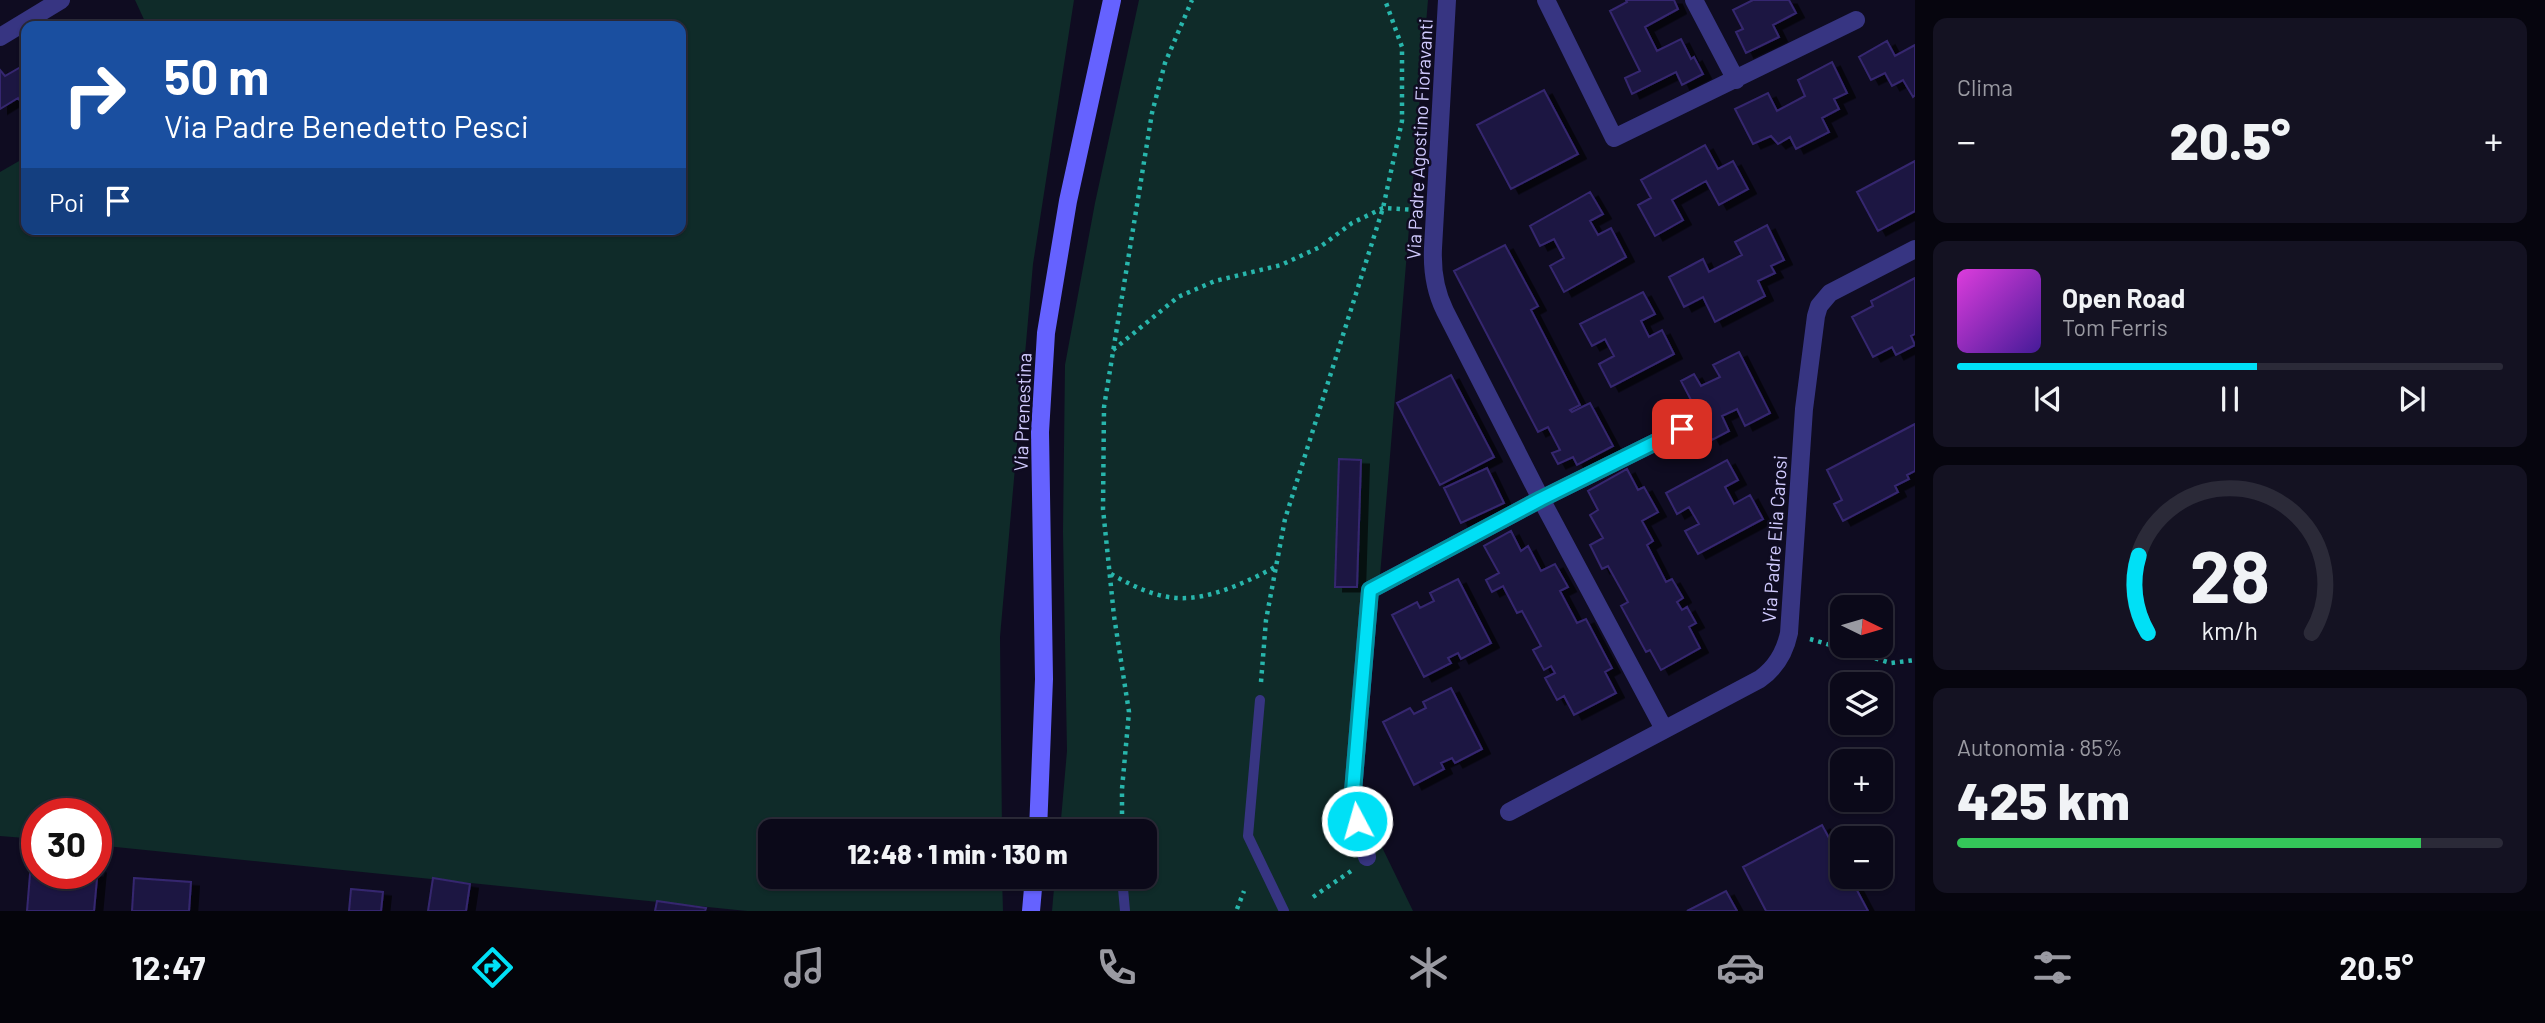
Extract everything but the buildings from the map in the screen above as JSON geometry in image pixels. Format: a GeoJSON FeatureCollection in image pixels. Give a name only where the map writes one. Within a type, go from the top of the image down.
{"type":"FeatureCollection","features":[{"type":"Feature","properties":{"kind":"main road","name":"Via Prenestina"},"geometry":{"type":"LineString","coordinates":[[1038,819],[1044,679],[1040,452],[1045,346],[1063,225],[1112,0]]}},
{"type":"Feature","properties":{"kind":"main road"},"geometry":{"type":"LineString","coordinates":[[1031,911],[1033,889]]}},
{"type":"Feature","properties":{"kind":"street"},"geometry":{"type":"LineString","coordinates":[[26,21],[61,0]]}},
{"type":"Feature","properties":{"kind":"street","name":"Via Padre Agostino Fioravanti"},"geometry":{"type":"LineString","coordinates":[[1447,0],[1433,260],[1441,302],[1541,499],[1664,729]]}},
{"type":"Feature","properties":{"kind":"street"},"geometry":{"type":"LineString","coordinates":[[1546,0],[1614,138],[1856,20]]}},
{"type":"Feature","properties":{"kind":"street"},"geometry":{"type":"LineString","coordinates":[[1694,0],[1736,80]]}},
{"type":"Feature","properties":{"kind":"street"},"geometry":{"type":"LineString","coordinates":[[0,37],[21,24]]}},
{"type":"Feature","properties":{"kind":"street","name":"Via Padre Elia Carosi"},"geometry":{"type":"LineString","coordinates":[[1509,812],[1766,674],[1783,654],[1789,633],[1804,409],[1819,306],[1830,293],[1915,249]]}},
{"type":"Feature","properties":{"kind":"street"},"geometry":{"type":"LineString","coordinates":[[1367,857],[1352,803],[1370,590],[1541,499],[1682,429]]}},
{"type":"Feature","properties":{"kind":"lane"},"geometry":{"type":"LineString","coordinates":[[1260,700],[1248,836],[1284,911]]}},
{"type":"Feature","properties":{"kind":"lane"},"geometry":{"type":"LineString","coordinates":[[1123,889],[1125,911]]}},
{"type":"Feature","properties":{"kind":"path"},"geometry":{"type":"LineString","coordinates":[[1122,819],[1129,712],[1103,509],[1104,407],[1152,113],[1165,63],[1192,0]]}},
{"type":"Feature","properties":{"kind":"path"},"geometry":{"type":"LineString","coordinates":[[1260,700],[1266,620],[1285,519],[1383,208],[1402,121],[1402,47],[1385,0]]}},
{"type":"Feature","properties":{"kind":"path"},"geometry":{"type":"LineString","coordinates":[[1112,350],[1178,297],[1214,281],[1281,265],[1320,247],[1352,223],[1383,208],[1434,211]]}},
{"type":"Feature","properties":{"kind":"path"},"geometry":{"type":"LineString","coordinates":[[1110,574],[1140,589],[1178,598],[1214,593],[1250,580],[1276,566]]}},
{"type":"Feature","properties":{"kind":"path"},"geometry":{"type":"LineString","coordinates":[[1789,633],[1891,663],[1915,660]]}},
{"type":"Feature","properties":{"kind":"path"},"geometry":{"type":"LineString","coordinates":[[1313,897],[1341,880],[1367,857]]}},
{"type":"Feature","properties":{"kind":"path"},"geometry":{"type":"LineString","coordinates":[[1237,909],[1244,891]]}},
{"type":"Feature","properties":{"kind":"green space"},"geometry":{"type":"Polygon","coordinates":[[[135,0],[1074,0],[1033,264],[1000,637],[1002,819],[758,819],[758,889],[1002,889],[1003,911],[747,911],[112,847],[112,798],[21,798],[21,838],[0,836],[0,172],[21,160],[21,235],[686,235],[686,21],[145,21],[135,0]]]}},
{"type":"Feature","properties":{"kind":"green space"},"geometry":{"type":"Polygon","coordinates":[[[1139,0],[1428,0],[1361,804],[1413,911],[1052,911],[1054,889],[1157,889],[1157,819],[1061,819],[1067,751],[1063,532],[1065,365],[1095,203],[1139,0]]]}},
{"type":"Feature","properties":{"kind":"route"},"geometry":{"type":"LineString","coordinates":[[1357,821],[1352,803],[1370,590],[1541,499],[1682,429]]}}]}
